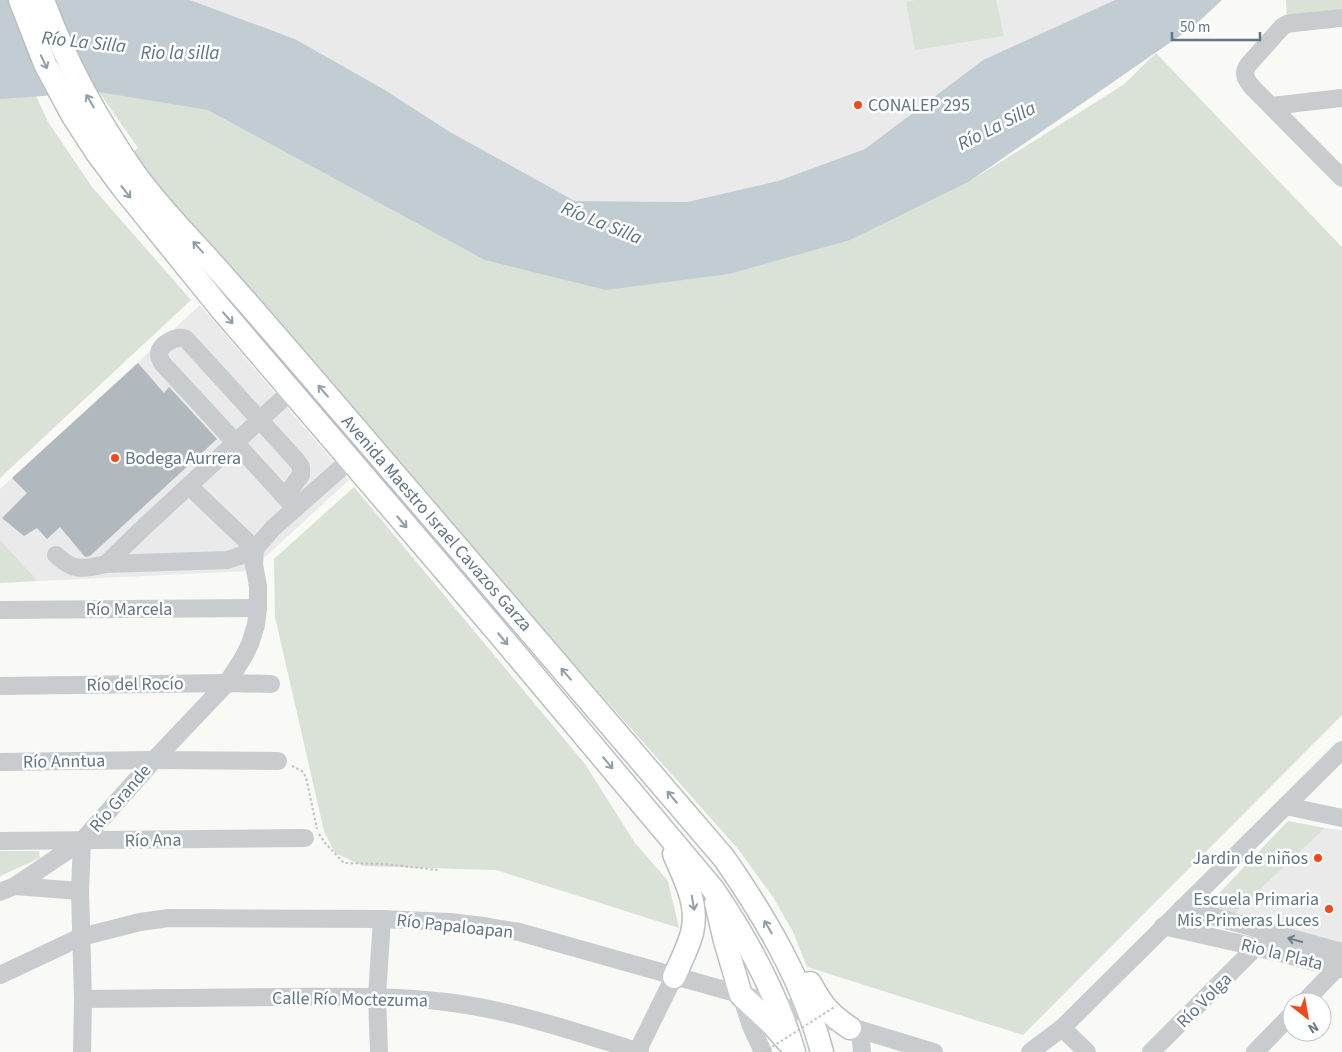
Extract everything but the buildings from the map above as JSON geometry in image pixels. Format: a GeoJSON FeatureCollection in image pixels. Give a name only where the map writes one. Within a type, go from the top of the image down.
{"type":"FeatureCollection","features":[{"type":"Feature","properties":{"kind":"main road","name":"Avenida Maestro Israel Cavazos Garza"},"geometry":{"type":"LineString","coordinates":[[20,0],[45,64],[73,116],[142,182],[724,858],[752,900],[795,978],[807,1043]]}},
{"type":"Feature","properties":{"kind":"main road","name":"Avenida Maestro Israel Cavazos Garza"},"geometry":{"type":"LineString","coordinates":[[43,0],[68,61],[88,99],[123,188],[220,309],[460,589],[713,889],[745,940],[778,1006],[807,1043]]}},
{"type":"Feature","properties":{"kind":"main road"},"geometry":{"type":"LineString","coordinates":[[192,274],[204,269],[230,283]]}},
{"type":"Feature","properties":{"kind":"main road"},"geometry":{"type":"LineString","coordinates":[[460,589],[471,594],[492,614],[501,616],[512,610]]}},
{"type":"Feature","properties":{"kind":"main road"},"geometry":{"type":"LineString","coordinates":[[661,826],[686,880],[693,901],[694,912],[692,933],[674,977]]}},
{"type":"Feature","properties":{"kind":"main road"},"geometry":{"type":"LineString","coordinates":[[713,889],[725,941],[741,995],[772,1024],[807,1043],[832,1028],[852,1028]]}},
{"type":"Feature","properties":{"kind":"main road"},"geometry":{"type":"LineString","coordinates":[[784,957],[801,970],[826,1009],[838,1020],[852,1028]]}},
{"type":"Feature","properties":{"kind":"street"},"geometry":{"type":"LineString","coordinates":[[1342,18],[1287,24],[1282,27],[1248,65],[1244,74],[1252,88],[1342,178]]}},
{"type":"Feature","properties":{"kind":"street"},"geometry":{"type":"LineString","coordinates":[[1271,106],[1342,98]]}},
{"type":"Feature","properties":{"kind":"street"},"geometry":{"type":"LineString","coordinates":[[56,554],[72,567],[87,568],[106,564],[227,560],[255,549],[290,503],[302,475],[301,466],[186,339],[182,337],[177,338],[163,347],[159,356],[162,363],[290,503]]}},
{"type":"Feature","properties":{"kind":"street"},"geometry":{"type":"LineString","coordinates":[[106,564],[291,392]]}},
{"type":"Feature","properties":{"kind":"street"},"geometry":{"type":"LineString","coordinates":[[290,503],[350,460]]}},
{"type":"Feature","properties":{"kind":"street"},"geometry":{"type":"LineString","coordinates":[[189,486],[255,549]]}},
{"type":"Feature","properties":{"kind":"street","name":"Río Grande"},"geometry":{"type":"LineString","coordinates":[[82,1052],[83,999],[80,891],[82,841],[154,760],[227,683],[243,658],[256,625],[258,608],[258,586],[254,565],[255,549]]}},
{"type":"Feature","properties":{"kind":"street","name":"Río Marcela"},"geometry":{"type":"LineString","coordinates":[[0,610],[258,608]]}},
{"type":"Feature","properties":{"kind":"street","name":"Río del Rocío"},"geometry":{"type":"LineString","coordinates":[[0,686],[271,684]]}},
{"type":"Feature","properties":{"kind":"street"},"geometry":{"type":"LineString","coordinates":[[1030,1052],[1062,1028],[1342,750]]}},
{"type":"Feature","properties":{"kind":"street","name":"Río Anntua"},"geometry":{"type":"LineString","coordinates":[[0,762],[278,761]]}},
{"type":"Feature","properties":{"kind":"street"},"geometry":{"type":"LineString","coordinates":[[1286,806],[1342,818]]}},
{"type":"Feature","properties":{"kind":"street","name":"Río Ana"},"geometry":{"type":"LineString","coordinates":[[0,841],[305,838]]}},
{"type":"Feature","properties":{"kind":"street"},"geometry":{"type":"LineString","coordinates":[[8,889],[82,841]]}},
{"type":"Feature","properties":{"kind":"street"},"geometry":{"type":"LineString","coordinates":[[8,889],[80,891]]}},
{"type":"Feature","properties":{"kind":"street","name":"Rio la Plata"},"geometry":{"type":"LineString","coordinates":[[1182,908],[1340,963]]}},
{"type":"Feature","properties":{"kind":"street","name":"Río Papaloapan"},"geometry":{"type":"LineString","coordinates":[[0,976],[81,938],[140,922],[169,918],[382,919],[450,922],[519,932],[778,1006],[807,1043]]}},
{"type":"Feature","properties":{"kind":"street"},"geometry":{"type":"LineString","coordinates":[[379,1052],[377,996],[382,919]]}},
{"type":"Feature","properties":{"kind":"street","name":"Rio la Plata"},"geometry":{"type":"LineString","coordinates":[[1163,926],[1256,947],[1340,963]]}},
{"type":"Feature","properties":{"kind":"street","name":"Río Volga"},"geometry":{"type":"LineString","coordinates":[[1151,1052],[1256,947]]}},
{"type":"Feature","properties":{"kind":"street"},"geometry":{"type":"LineString","coordinates":[[1313,992],[1340,963]]}},
{"type":"Feature","properties":{"kind":"street"},"geometry":{"type":"LineString","coordinates":[[638,1052],[674,977]]}},
{"type":"Feature","properties":{"kind":"street"},"geometry":{"type":"LineString","coordinates":[[741,995],[751,1026],[763,1052]]}},
{"type":"Feature","properties":{"kind":"street","name":"Calle Río Moctezuma"},"geometry":{"type":"LineString","coordinates":[[83,999],[377,996],[447,1002],[561,1028],[638,1052]]}},
{"type":"Feature","properties":{"kind":"street"},"geometry":{"type":"LineString","coordinates":[[1255,1052],[1282,1024]]}},
{"type":"Feature","properties":{"kind":"street"},"geometry":{"type":"LineString","coordinates":[[852,1028],[901,1047],[934,1052]]}},
{"type":"Feature","properties":{"kind":"street"},"geometry":{"type":"LineString","coordinates":[[852,1028],[862,1052]]}},
{"type":"Feature","properties":{"kind":"street"},"geometry":{"type":"LineString","coordinates":[[1062,1028],[1086,1052]]}},
{"type":"Feature","properties":{"kind":"path"},"geometry":{"type":"LineString","coordinates":[[278,761],[297,767],[305,773],[317,828],[325,843],[341,861],[346,863],[384,864],[438,870]]}},
{"type":"Feature","properties":{"kind":"path"},"geometry":{"type":"LineString","coordinates":[[763,1052],[836,1006]]}},
{"type":"Feature","properties":{"kind":"shaded area"},"geometry":{"type":"Polygon","coordinates":[[[190,0],[1115,0],[983,60],[865,149],[778,181],[687,202],[575,201],[450,132],[385,90],[295,39],[190,0]]]}},
{"type":"Feature","properties":{"kind":"shaded area"},"geometry":{"type":"Polygon","coordinates":[[[915,0],[996,0],[1004,36],[915,50],[906,2],[915,0]]]}},
{"type":"Feature","properties":{"kind":"shaded area"},"geometry":{"type":"Polygon","coordinates":[[[1286,0],[1342,0],[1342,13],[1287,20],[1286,0]]]}},
{"type":"Feature","properties":{"kind":"shaded area"},"geometry":{"type":"Polygon","coordinates":[[[15,51],[48,122],[92,187],[191,300],[0,478],[0,55],[15,51]]]}},
{"type":"Feature","properties":{"kind":"shaded area"},"geometry":{"type":"Polygon","coordinates":[[[1156,53],[1342,247],[1342,715],[1023,1035],[807,967],[793,932],[773,897],[738,849],[125,159],[138,148],[99,92],[221,68],[536,250],[970,181],[1123,85],[1156,53]]]}},
{"type":"Feature","properties":{"kind":"shaded area"},"geometry":{"type":"Polygon","coordinates":[[[200,305],[349,480],[250,571],[38,581],[0,540],[0,489],[200,305]]]}},
{"type":"Feature","properties":{"kind":"shaded area"},"geometry":{"type":"Polygon","coordinates":[[[354,487],[585,764],[635,843],[668,881],[679,928],[496,870],[363,866],[335,853],[324,831],[275,617],[274,559],[354,487]]]}},
{"type":"Feature","properties":{"kind":"shaded area"},"geometry":{"type":"Polygon","coordinates":[[[0,540],[38,581],[0,583],[0,540]]]}},
{"type":"Feature","properties":{"kind":"shaded area"},"geometry":{"type":"Polygon","coordinates":[[[1288,821],[1325,828],[1232,916],[1205,908],[1288,821]]]}},
{"type":"Feature","properties":{"kind":"shaded area","name":"Jardin de niños"},"geometry":{"type":"Polygon","coordinates":[[[1325,828],[1342,830],[1342,946],[1232,916],[1325,828]]]}},
{"type":"Feature","properties":{"kind":"shaded area"},"geometry":{"type":"Polygon","coordinates":[[[0,851],[39,851],[40,858],[0,876],[0,851]]]}},
{"type":"Feature","properties":{"kind":"water","name":"Rio la silla"},"geometry":{"type":"Polygon","coordinates":[[[0,0],[190,0],[295,39],[385,90],[450,132],[575,201],[687,202],[778,181],[865,149],[983,60],[1115,0],[1222,0],[1194,26],[970,181],[850,240],[729,274],[606,290],[485,260],[208,110],[99,92],[0,99],[0,0]]]}},
{"type":"Feature","properties":{"kind":"place","name":"CONALEP 295"},"geometry":{"type":"Point","coordinates":[858,105]}},
{"type":"Feature","properties":{"kind":"place","name":"Bodega Aurrera"},"geometry":{"type":"Point","coordinates":[115,458]}},
{"type":"Feature","properties":{"kind":"place","name":"Jardin de niños"},"geometry":{"type":"Point","coordinates":[1318,858]}},
{"type":"Feature","properties":{"kind":"place","name":"Escuela Primaria Mis Primeras Luces"},"geometry":{"type":"Point","coordinates":[1329,909]}},
{"type":"Feature","properties":{"kind":"water label","name":"Río La Silla"},"geometry":{"type":"Point","coordinates":[84,41]}},
{"type":"Feature","properties":{"kind":"water label","name":"Río La Silla"},"geometry":{"type":"Point","coordinates":[996,125]}},
{"type":"Feature","properties":{"kind":"water label","name":"Río La Silla"},"geometry":{"type":"Point","coordinates":[602,222]}}]}
